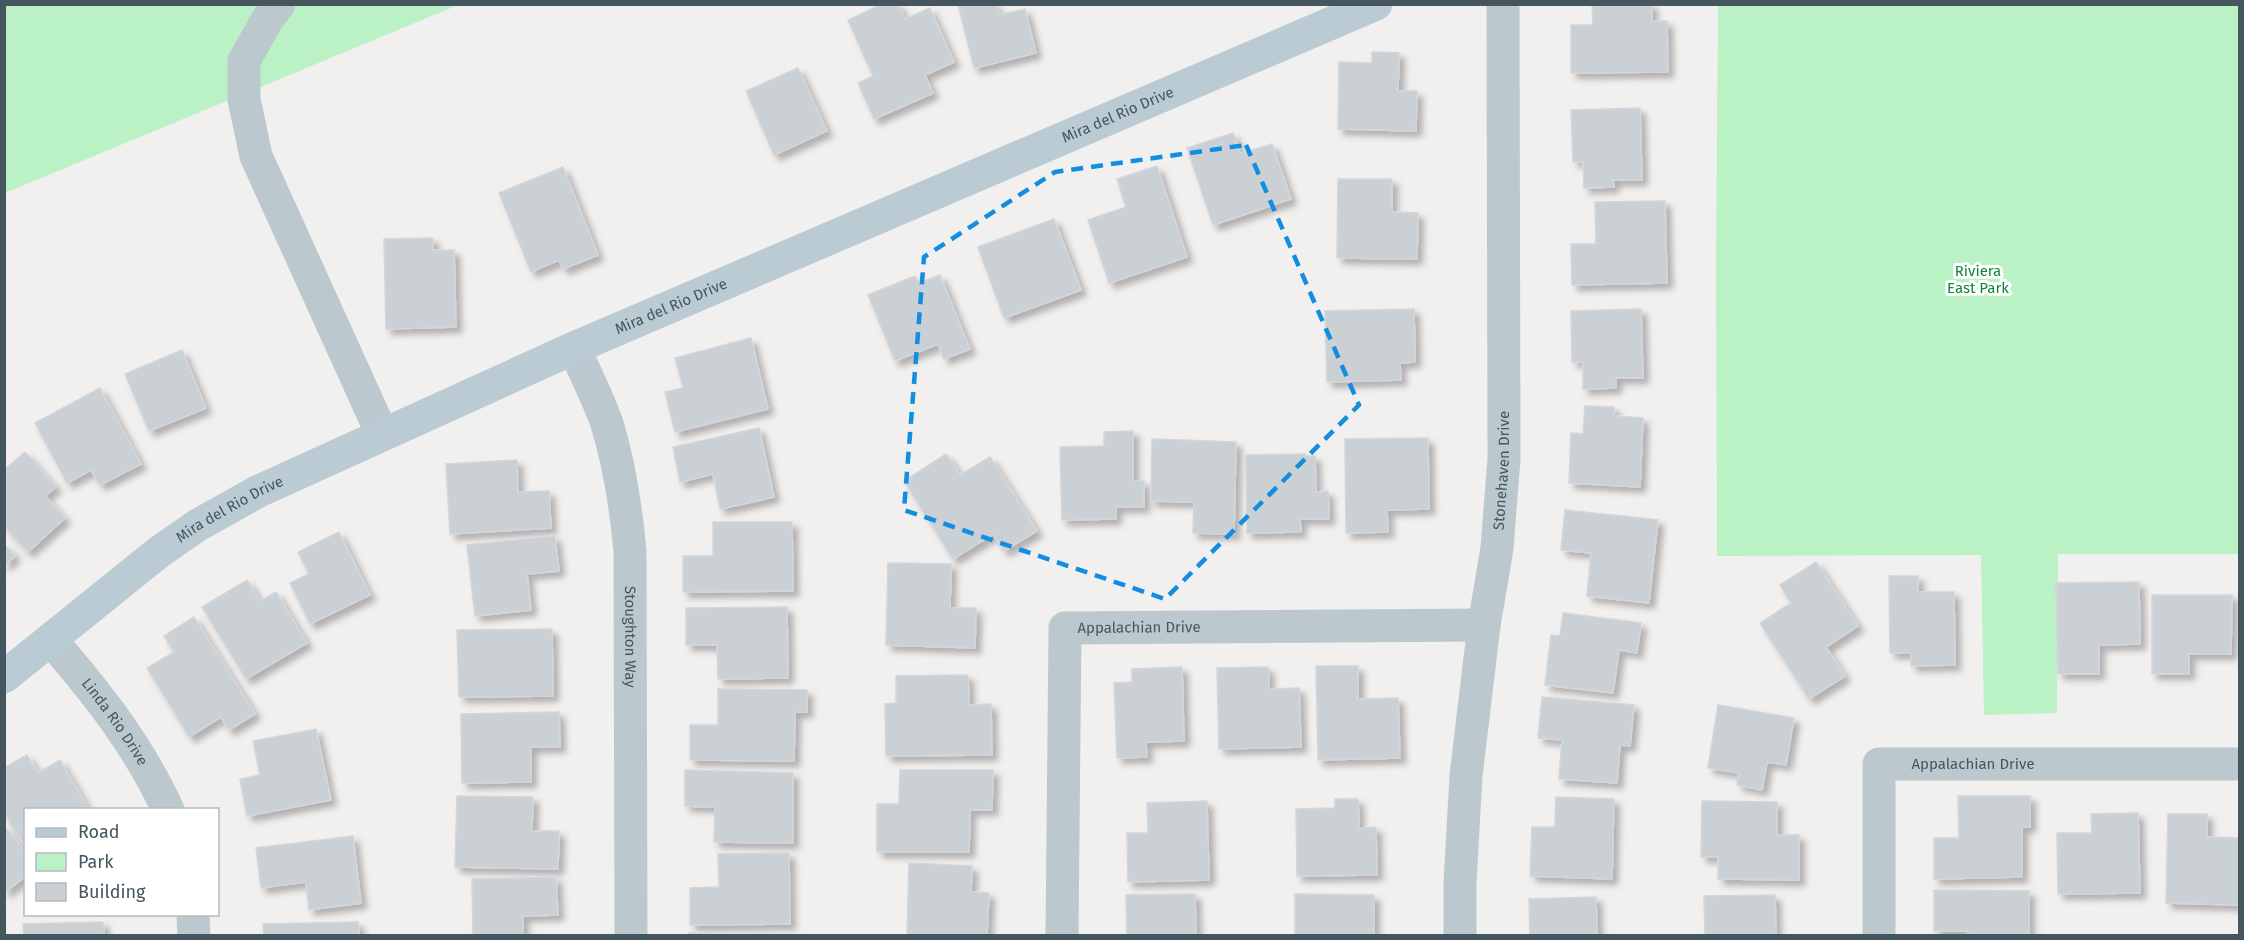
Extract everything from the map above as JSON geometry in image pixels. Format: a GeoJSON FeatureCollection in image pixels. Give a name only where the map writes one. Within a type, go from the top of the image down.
{"type":"FeatureCollection","features":[{"type":"Feature","properties":{"kind":"street"},"geometry":{"type":"LineString","coordinates":[[279,4],[267,20],[244,62],[244,99],[256,156],[382,434]]}},
{"type":"Feature","properties":{"kind":"street","name":"Mira del Rio Drive"},"geometry":{"type":"LineString","coordinates":[[4,677],[159,552],[198,525],[259,491],[574,348],[1376,4]]}},
{"type":"Feature","properties":{"kind":"street","name":"Stonehaven Drive"},"geometry":{"type":"LineString","coordinates":[[1460,936],[1460,883],[1466,776],[1484,625],[1497,548],[1504,459],[1503,4]]}},
{"type":"Feature","properties":{"kind":"street","name":"Stoughton Way"},"geometry":{"type":"LineString","coordinates":[[574,348],[606,422],[617,460],[626,506],[630,551],[631,936]]}},
{"type":"Feature","properties":{"kind":"street","name":"Appalachian Drive"},"geometry":{"type":"LineString","coordinates":[[1062,936],[1065,628],[1484,625]]}},
{"type":"Feature","properties":{"kind":"street","name":"Linda Rio Drive"},"geometry":{"type":"LineString","coordinates":[[51,640],[132,742],[167,808]]}},
{"type":"Feature","properties":{"kind":"street","name":"Appalachian Drive"},"geometry":{"type":"LineString","coordinates":[[1879,936],[1879,764],[2240,764]]}},
{"type":"Feature","properties":{"kind":"street"},"geometry":{"type":"LineString","coordinates":[[193,916],[194,936]]}},
{"type":"Feature","properties":{"kind":"highlighted area"},"geometry":{"type":"Polygon","coordinates":[[[1246,145],[1359,405],[1165,599],[904,510],[924,257],[1055,172],[1246,145]]]}},
{"type":"Feature","properties":{"kind":"green space"},"geometry":{"type":"Polygon","coordinates":[[[5,5],[458,5],[5,193],[5,5]]]}},
{"type":"Feature","properties":{"kind":"green space","name":"Riviera East Park"},"geometry":{"type":"Polygon","coordinates":[[[1718,5],[2239,5],[2239,554],[2058,554],[2057,713],[1984,715],[1981,555],[1717,556],[1718,5]]]}},
{"type":"Feature","properties":{"kind":"building"},"geometry":{"type":"Polygon","coordinates":[[[882,4],[898,4],[905,19],[930,8],[954,62],[925,75],[933,93],[874,119],[858,83],[873,76],[848,20],[882,4]]]}},
{"type":"Feature","properties":{"kind":"building"},"geometry":{"type":"Polygon","coordinates":[[[958,4],[996,4],[999,15],[1025,9],[1036,53],[974,68],[958,4]]]}},
{"type":"Feature","properties":{"kind":"building"},"geometry":{"type":"Polygon","coordinates":[[[1592,4],[1652,4],[1652,21],[1667,21],[1668,72],[1571,73],[1571,25],[1593,25],[1592,4]]]}},
{"type":"Feature","properties":{"kind":"building"},"geometry":{"type":"Polygon","coordinates":[[[1372,52],[1399,53],[1398,91],[1417,91],[1416,131],[1338,129],[1339,62],[1372,63],[1372,52]]]}},
{"type":"Feature","properties":{"kind":"building"},"geometry":{"type":"Polygon","coordinates":[[[798,68],[827,131],[774,155],[746,91],[798,68]]]}},
{"type":"Feature","properties":{"kind":"building"},"geometry":{"type":"Polygon","coordinates":[[[1640,108],[1642,180],[1613,180],[1614,187],[1584,188],[1583,162],[1573,162],[1571,110],[1640,108]]]}},
{"type":"Feature","properties":{"kind":"building"},"geometry":{"type":"Polygon","coordinates":[[[1233,133],[1240,154],[1272,144],[1291,199],[1213,225],[1187,148],[1233,133]]]}},
{"type":"Feature","properties":{"kind":"building"},"geometry":{"type":"Polygon","coordinates":[[[1157,166],[1187,257],[1109,283],[1088,220],[1126,207],[1117,179],[1157,166]]]}},
{"type":"Feature","properties":{"kind":"building"},"geometry":{"type":"Polygon","coordinates":[[[563,167],[598,255],[563,269],[559,260],[531,272],[499,193],[563,167]]]}},
{"type":"Feature","properties":{"kind":"building"},"geometry":{"type":"Polygon","coordinates":[[[1338,179],[1392,179],[1392,212],[1418,213],[1417,259],[1337,258],[1338,179]]]}},
{"type":"Feature","properties":{"kind":"building"},"geometry":{"type":"Polygon","coordinates":[[[1665,201],[1667,283],[1572,285],[1571,244],[1596,244],[1595,202],[1665,201]]]}},
{"type":"Feature","properties":{"kind":"building"},"geometry":{"type":"Polygon","coordinates":[[[1054,219],[1081,290],[1004,318],[978,247],[1054,219]]]}},
{"type":"Feature","properties":{"kind":"building"},"geometry":{"type":"Polygon","coordinates":[[[433,238],[433,250],[454,250],[456,327],[386,329],[384,239],[433,238]]]}},
{"type":"Feature","properties":{"kind":"building"},"geometry":{"type":"Polygon","coordinates":[[[940,275],[970,349],[944,359],[938,344],[895,361],[868,295],[915,276],[919,283],[940,275]]]}},
{"type":"Feature","properties":{"kind":"building"},"geometry":{"type":"Polygon","coordinates":[[[1414,309],[1415,362],[1400,363],[1401,380],[1327,382],[1325,311],[1414,309]]]}},
{"type":"Feature","properties":{"kind":"building"},"geometry":{"type":"Polygon","coordinates":[[[1641,309],[1643,378],[1616,378],[1616,388],[1583,389],[1583,362],[1572,362],[1571,311],[1641,309]]]}},
{"type":"Feature","properties":{"kind":"building"},"geometry":{"type":"Polygon","coordinates":[[[751,338],[768,409],[675,432],[665,392],[683,388],[675,358],[751,338]]]}},
{"type":"Feature","properties":{"kind":"building"},"geometry":{"type":"Polygon","coordinates":[[[182,350],[206,408],[149,431],[125,374],[182,350]]]}},
{"type":"Feature","properties":{"kind":"building"},"geometry":{"type":"Polygon","coordinates":[[[100,388],[141,464],[100,485],[91,470],[67,483],[35,423],[100,388]]]}},
{"type":"Feature","properties":{"kind":"building"},"geometry":{"type":"Polygon","coordinates":[[[1585,406],[1614,407],[1614,416],[1643,418],[1640,487],[1569,483],[1571,433],[1583,434],[1585,406]]]}},
{"type":"Feature","properties":{"kind":"building"},"geometry":{"type":"Polygon","coordinates":[[[759,428],[774,497],[720,509],[713,474],[680,482],[673,447],[759,428]]]}},
{"type":"Feature","properties":{"kind":"building"},"geometry":{"type":"Polygon","coordinates":[[[1133,431],[1133,481],[1144,481],[1144,507],[1116,507],[1116,519],[1062,520],[1060,447],[1104,446],[1104,432],[1133,431]]]}},
{"type":"Feature","properties":{"kind":"building"},"geometry":{"type":"Polygon","coordinates":[[[1428,438],[1429,509],[1387,510],[1388,532],[1346,533],[1345,439],[1428,438]]]}},
{"type":"Feature","properties":{"kind":"building"},"geometry":{"type":"Polygon","coordinates":[[[1152,439],[1236,442],[1234,534],[1193,533],[1194,502],[1151,501],[1152,439]]]}},
{"type":"Feature","properties":{"kind":"building"},"geometry":{"type":"Polygon","coordinates":[[[25,452],[56,487],[45,496],[65,518],[28,552],[4,526],[4,470],[25,452]]]}},
{"type":"Feature","properties":{"kind":"building"},"geometry":{"type":"Polygon","coordinates":[[[946,454],[960,475],[990,457],[1037,531],[1004,551],[993,534],[953,559],[904,481],[946,454]]]}},
{"type":"Feature","properties":{"kind":"building"},"geometry":{"type":"Polygon","coordinates":[[[1305,454],[1305,456],[1315,456],[1316,492],[1328,491],[1329,519],[1300,519],[1301,532],[1247,533],[1246,455],[1305,454]]]}},
{"type":"Feature","properties":{"kind":"building"},"geometry":{"type":"Polygon","coordinates":[[[517,460],[518,492],[549,491],[551,528],[450,534],[446,464],[517,460]]]}},
{"type":"Feature","properties":{"kind":"building"},"geometry":{"type":"Polygon","coordinates":[[[1565,510],[1658,520],[1649,603],[1587,596],[1591,553],[1561,550],[1565,510]]]}},
{"type":"Feature","properties":{"kind":"building"},"geometry":{"type":"Polygon","coordinates":[[[713,522],[792,522],[793,591],[683,592],[683,556],[713,556],[713,522]]]}},
{"type":"Feature","properties":{"kind":"building"},"geometry":{"type":"Polygon","coordinates":[[[339,532],[370,595],[310,624],[290,583],[309,574],[298,552],[339,532]]]}},
{"type":"Feature","properties":{"kind":"building"},"geometry":{"type":"Polygon","coordinates":[[[555,536],[559,571],[527,574],[531,610],[475,616],[467,545],[555,536]]]}},
{"type":"Feature","properties":{"kind":"building"},"geometry":{"type":"Polygon","coordinates":[[[4,544],[15,556],[4,566],[4,544]]]}},
{"type":"Feature","properties":{"kind":"building"},"geometry":{"type":"Polygon","coordinates":[[[1816,562],[1858,626],[1826,647],[1845,676],[1809,699],[1760,623],[1791,603],[1780,585],[1816,562]]]}},
{"type":"Feature","properties":{"kind":"building"},"geometry":{"type":"Polygon","coordinates":[[[888,563],[951,564],[950,608],[976,608],[975,648],[886,645],[888,563]]]}},
{"type":"Feature","properties":{"kind":"building"},"geometry":{"type":"Polygon","coordinates":[[[1889,576],[1918,576],[1918,592],[1954,592],[1955,665],[1911,666],[1911,653],[1890,653],[1889,576]]]}},
{"type":"Feature","properties":{"kind":"building"},"geometry":{"type":"Polygon","coordinates":[[[247,580],[260,601],[276,592],[307,643],[246,679],[202,607],[247,580]]]}},
{"type":"Feature","properties":{"kind":"building"},"geometry":{"type":"Polygon","coordinates":[[[2139,582],[2140,644],[2099,645],[2099,674],[2058,674],[2056,583],[2139,582]]]}},
{"type":"Feature","properties":{"kind":"building"},"geometry":{"type":"Polygon","coordinates":[[[2152,595],[2232,595],[2231,654],[2189,654],[2189,674],[2152,674],[2152,595]]]}},
{"type":"Feature","properties":{"kind":"building"},"geometry":{"type":"Polygon","coordinates":[[[787,607],[788,678],[718,679],[717,645],[686,645],[686,608],[787,607]]]}},
{"type":"Feature","properties":{"kind":"building"},"geometry":{"type":"Polygon","coordinates":[[[1563,613],[1641,623],[1637,653],[1619,650],[1613,693],[1545,685],[1551,635],[1560,636],[1563,613]]]}},
{"type":"Feature","properties":{"kind":"building"},"geometry":{"type":"Polygon","coordinates":[[[194,617],[255,714],[229,730],[221,717],[189,737],[147,668],[174,652],[164,636],[194,617]]]}},
{"type":"Feature","properties":{"kind":"building"},"geometry":{"type":"Polygon","coordinates":[[[552,629],[553,696],[459,697],[457,630],[552,629]]]}},
{"type":"Feature","properties":{"kind":"building"},"geometry":{"type":"Polygon","coordinates":[[[1316,666],[1358,666],[1358,699],[1398,698],[1400,758],[1318,760],[1316,666]]]}},
{"type":"Feature","properties":{"kind":"building"},"geometry":{"type":"Polygon","coordinates":[[[1182,667],[1184,741],[1146,742],[1147,757],[1117,758],[1114,683],[1132,682],[1132,669],[1182,667]]]}},
{"type":"Feature","properties":{"kind":"building"},"geometry":{"type":"Polygon","coordinates":[[[1268,667],[1269,689],[1299,688],[1301,747],[1219,749],[1217,668],[1268,667]]]}},
{"type":"Feature","properties":{"kind":"building"},"geometry":{"type":"Polygon","coordinates":[[[968,675],[969,705],[991,704],[992,755],[886,756],[885,704],[896,703],[896,676],[968,675]]]}},
{"type":"Feature","properties":{"kind":"building"},"geometry":{"type":"Polygon","coordinates":[[[718,689],[807,690],[807,712],[795,712],[794,761],[690,760],[690,725],[718,725],[718,689]]]}},
{"type":"Feature","properties":{"kind":"building"},"geometry":{"type":"Polygon","coordinates":[[[1542,697],[1634,705],[1630,746],[1620,745],[1617,783],[1559,779],[1562,740],[1538,738],[1542,697]]]}},
{"type":"Feature","properties":{"kind":"building"},"geometry":{"type":"Polygon","coordinates":[[[1718,705],[1794,718],[1786,765],[1767,762],[1762,790],[1737,785],[1739,773],[1708,768],[1718,705]]]}},
{"type":"Feature","properties":{"kind":"building"},"geometry":{"type":"Polygon","coordinates":[[[559,712],[560,747],[531,747],[531,782],[462,783],[461,714],[559,712]]]}},
{"type":"Feature","properties":{"kind":"building"},"geometry":{"type":"Polygon","coordinates":[[[316,729],[331,800],[247,816],[240,779],[260,775],[253,741],[316,729]]]}},
{"type":"Feature","properties":{"kind":"building"},"geometry":{"type":"Polygon","coordinates":[[[27,755],[38,773],[60,760],[88,808],[24,808],[24,845],[4,813],[4,768],[27,755]]]}},
{"type":"Feature","properties":{"kind":"building"},"geometry":{"type":"Polygon","coordinates":[[[685,770],[793,773],[793,843],[714,842],[715,807],[685,806],[685,770]]]}},
{"type":"Feature","properties":{"kind":"building"},"geometry":{"type":"Polygon","coordinates":[[[900,770],[993,770],[992,810],[970,810],[969,852],[877,852],[877,804],[899,804],[900,770]]]}},
{"type":"Feature","properties":{"kind":"building"},"geometry":{"type":"Polygon","coordinates":[[[457,796],[533,797],[532,831],[559,831],[558,869],[455,867],[457,796]]]}},
{"type":"Feature","properties":{"kind":"building"},"geometry":{"type":"Polygon","coordinates":[[[1958,796],[2030,796],[2030,827],[2022,827],[2022,877],[1934,879],[1934,838],[1959,838],[1958,796]]]}},
{"type":"Feature","properties":{"kind":"building"},"geometry":{"type":"Polygon","coordinates":[[[1556,797],[1614,799],[1612,879],[1530,876],[1532,827],[1555,827],[1556,797]]]}},
{"type":"Feature","properties":{"kind":"building"},"geometry":{"type":"Polygon","coordinates":[[[1335,799],[1358,799],[1359,828],[1376,827],[1377,875],[1297,876],[1296,809],[1335,808],[1335,799]]]}},
{"type":"Feature","properties":{"kind":"building"},"geometry":{"type":"Polygon","coordinates":[[[1207,801],[1209,880],[1128,882],[1127,833],[1148,833],[1147,803],[1207,801]]]}},
{"type":"Feature","properties":{"kind":"building"},"geometry":{"type":"Polygon","coordinates":[[[1702,801],[1777,802],[1777,835],[1799,835],[1799,880],[1718,879],[1718,857],[1701,857],[1702,801]]]}},
{"type":"Feature","properties":{"kind":"building"},"geometry":{"type":"Polygon","coordinates":[[[2138,813],[2140,893],[2058,894],[2057,833],[2092,833],[2091,814],[2138,813]]]}},
{"type":"Feature","properties":{"kind":"building"},"geometry":{"type":"Polygon","coordinates":[[[2168,814],[2207,814],[2207,837],[2240,838],[2240,905],[2166,903],[2168,814]]]}},
{"type":"Feature","properties":{"kind":"building"},"geometry":{"type":"Polygon","coordinates":[[[4,826],[24,850],[24,878],[4,893],[4,826]]]}},
{"type":"Feature","properties":{"kind":"building"},"geometry":{"type":"Polygon","coordinates":[[[353,836],[361,903],[309,910],[306,882],[261,888],[256,848],[353,836]]]}},
{"type":"Feature","properties":{"kind":"building"},"geometry":{"type":"Polygon","coordinates":[[[789,853],[790,924],[690,925],[690,888],[719,887],[718,854],[789,853]]]}},
{"type":"Feature","properties":{"kind":"building"},"geometry":{"type":"Polygon","coordinates":[[[909,863],[972,866],[971,892],[989,893],[987,936],[907,936],[909,863]]]}},
{"type":"Feature","properties":{"kind":"building"},"geometry":{"type":"Polygon","coordinates":[[[556,877],[558,915],[523,916],[523,936],[473,936],[472,879],[556,877]]]}},
{"type":"Feature","properties":{"kind":"building"},"geometry":{"type":"Polygon","coordinates":[[[1934,890],[2029,891],[2029,936],[1968,936],[1968,931],[1934,931],[1934,890]]]}},
{"type":"Feature","properties":{"kind":"building"},"geometry":{"type":"Polygon","coordinates":[[[1195,894],[1196,936],[1127,936],[1126,895],[1195,894]]]}},
{"type":"Feature","properties":{"kind":"building"},"geometry":{"type":"Polygon","coordinates":[[[1295,894],[1374,895],[1374,936],[1295,936],[1295,894]]]}},
{"type":"Feature","properties":{"kind":"building"},"geometry":{"type":"Polygon","coordinates":[[[1775,895],[1776,935],[1796,936],[1705,936],[1704,896],[1775,895]]]}},
{"type":"Feature","properties":{"kind":"building"},"geometry":{"type":"Polygon","coordinates":[[[1596,897],[1597,936],[1530,936],[1529,899],[1596,897]]]}},
{"type":"Feature","properties":{"kind":"building"},"geometry":{"type":"Polygon","coordinates":[[[103,922],[104,936],[24,936],[23,924],[103,922]]]}},
{"type":"Feature","properties":{"kind":"building"},"geometry":{"type":"Polygon","coordinates":[[[358,922],[359,936],[264,936],[263,924],[358,922]]]}},
{"type":"Feature","properties":{"kind":"building"},"geometry":{"type":"Polygon","coordinates":[[[689,933],[752,936],[689,936],[689,933]]]}}]}
